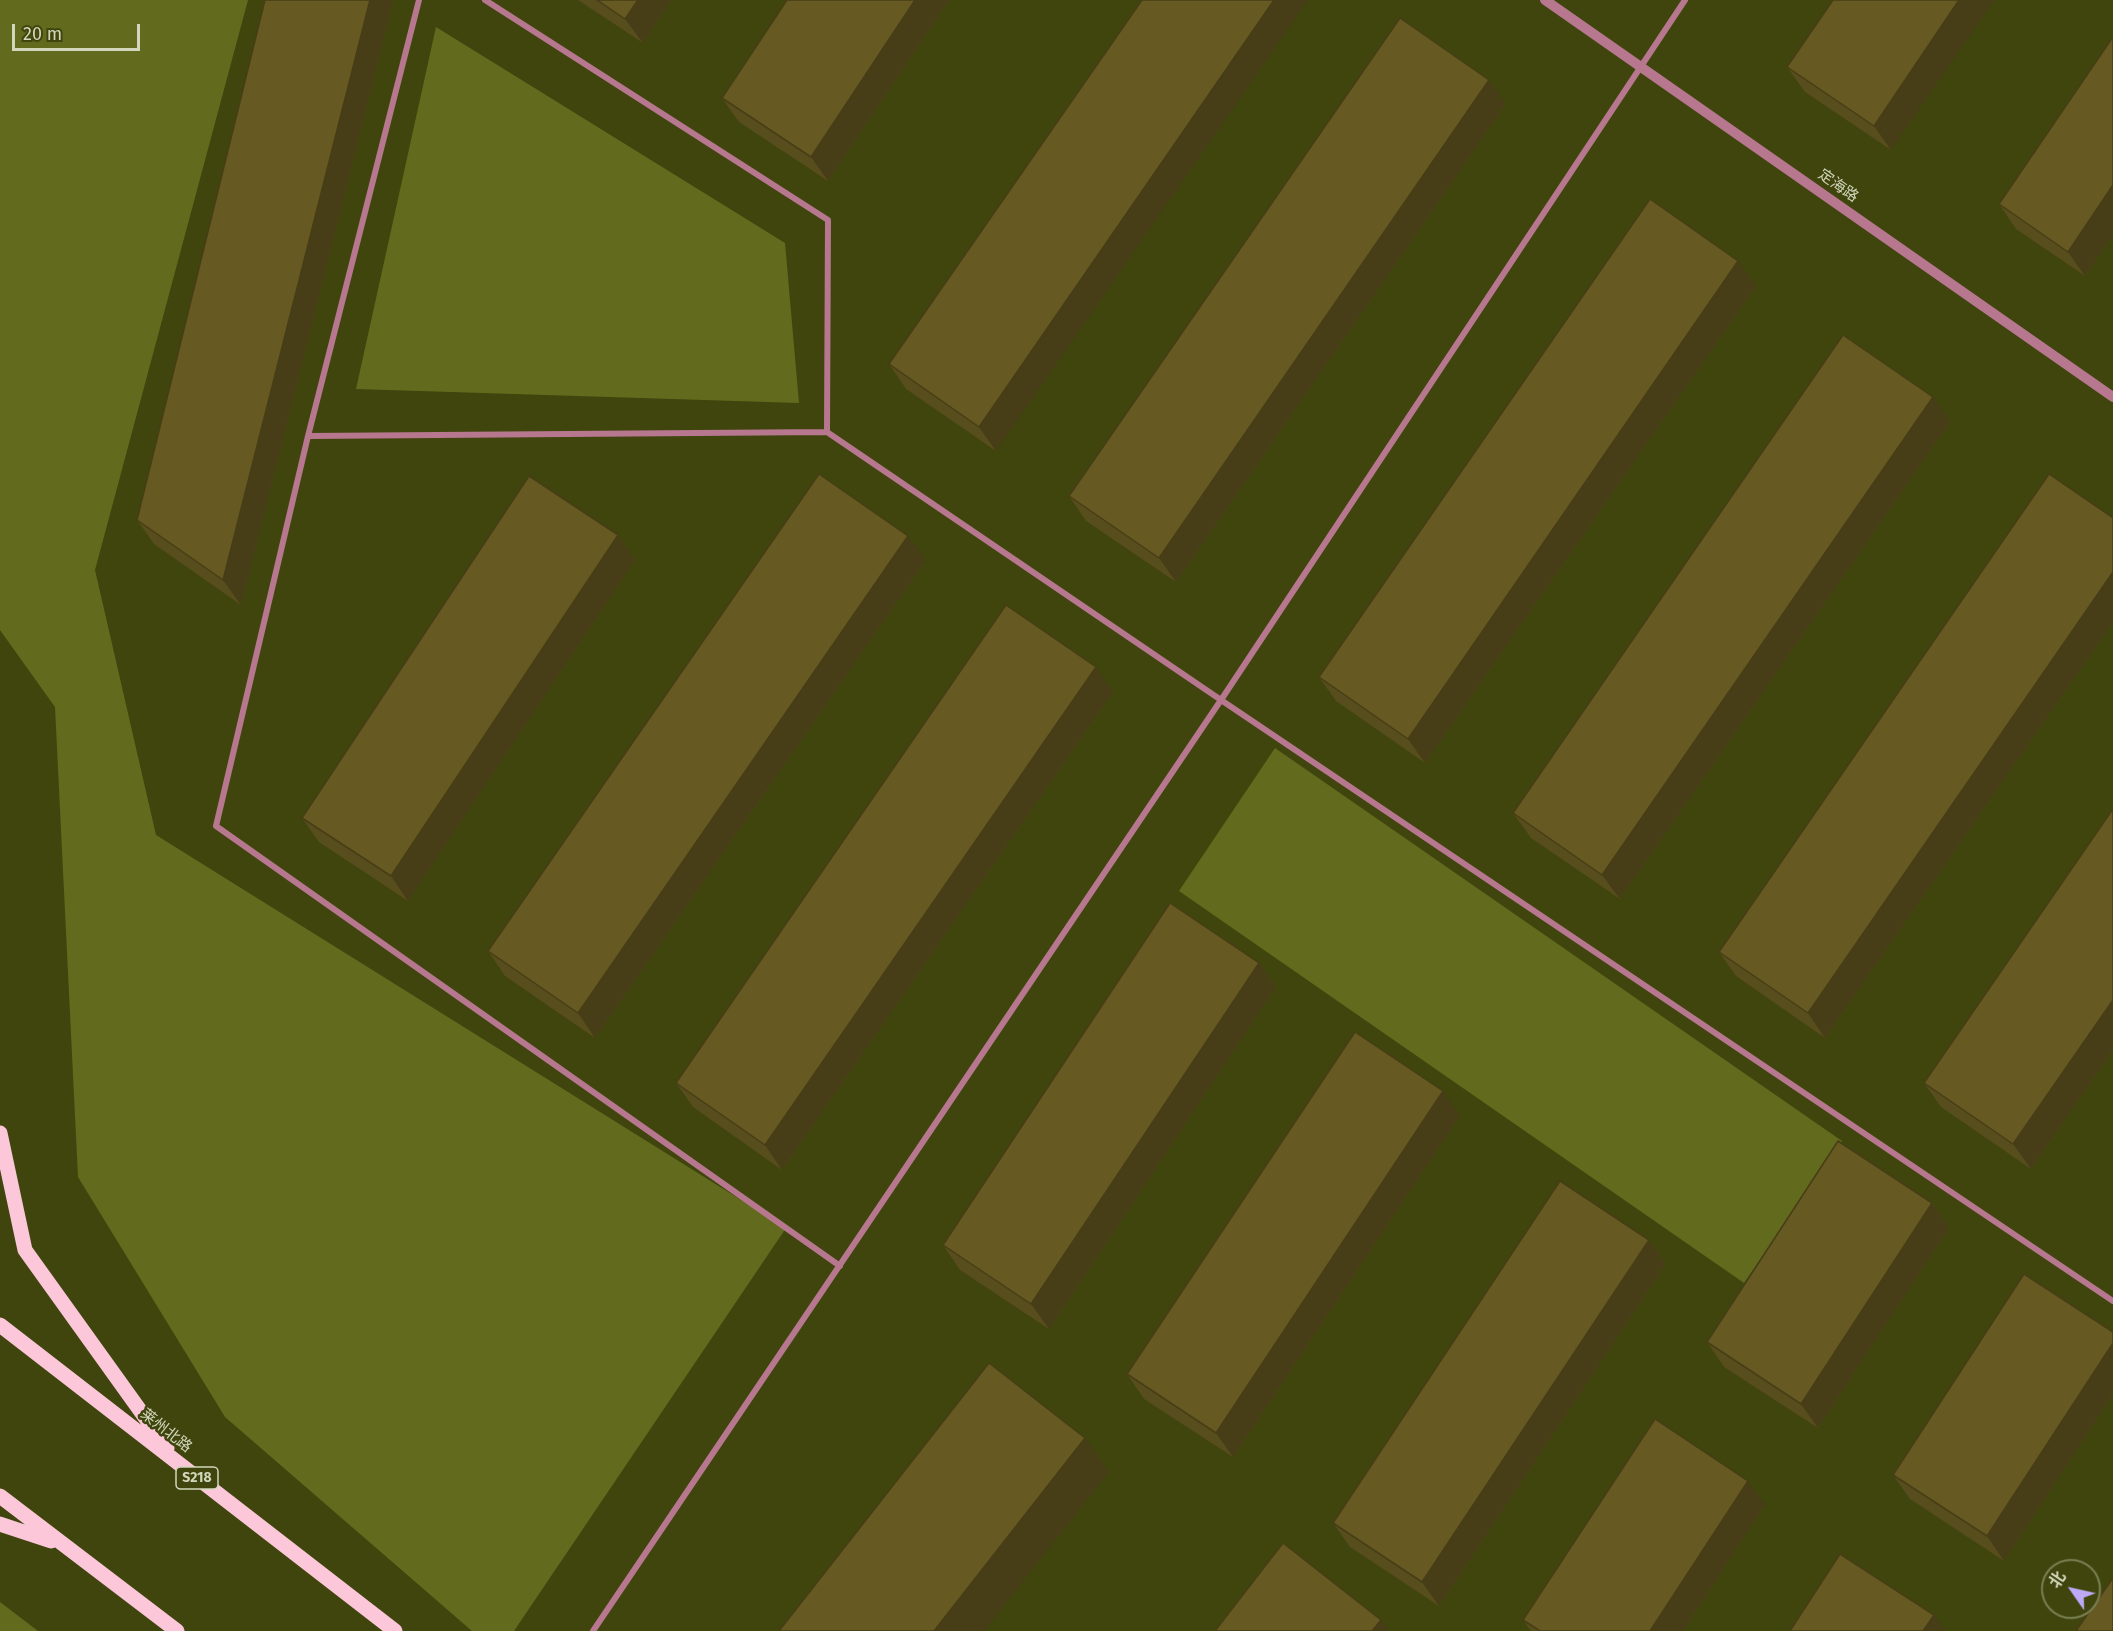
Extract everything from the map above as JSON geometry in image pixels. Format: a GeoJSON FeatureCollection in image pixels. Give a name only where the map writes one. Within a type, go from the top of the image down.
{"type":"FeatureCollection","features":[{"type":"Feature","properties":{"kind":"main road"},"geometry":{"type":"LineString","coordinates":[[0,1133],[26,1250],[177,1462]]}},
{"type":"Feature","properties":{"kind":"main road","name":"莱州北路"},"geometry":{"type":"LineString","coordinates":[[0,1325],[395,1631]]}},
{"type":"Feature","properties":{"kind":"main road"},"geometry":{"type":"LineString","coordinates":[[0,1496],[177,1631]]}},
{"type":"Feature","properties":{"kind":"main road"},"geometry":{"type":"LineString","coordinates":[[0,1524],[64,1545]]}},
{"type":"Feature","properties":{"kind":"street"},"geometry":{"type":"LineString","coordinates":[[418,0],[308,436],[216,826],[840,1266]]}},
{"type":"Feature","properties":{"kind":"street"},"geometry":{"type":"LineString","coordinates":[[485,0],[828,220],[827,432]]}},
{"type":"Feature","properties":{"kind":"street","name":"定海路"},"geometry":{"type":"LineString","coordinates":[[1545,0],[2113,397]]}},
{"type":"Feature","properties":{"kind":"street"},"geometry":{"type":"LineString","coordinates":[[593,1631],[1221,700],[1685,0]]}},
{"type":"Feature","properties":{"kind":"street"},"geometry":{"type":"LineString","coordinates":[[308,436],[827,432],[2113,1301]]}},
{"type":"Feature","properties":{"kind":"green space"},"geometry":{"type":"Polygon","coordinates":[[[0,0],[248,0],[95,570],[156,835],[786,1228],[514,1631],[472,1631],[225,1417],[78,1177],[55,707],[0,630],[0,0]]]}},
{"type":"Feature","properties":{"kind":"green space"},"geometry":{"type":"Polygon","coordinates":[[[436,27],[785,243],[799,403],[356,389],[436,27]]]}},
{"type":"Feature","properties":{"kind":"green space"},"geometry":{"type":"Polygon","coordinates":[[[1275,748],[1842,1141],[1744,1283],[1179,891],[1275,748]]]}},
{"type":"Feature","properties":{"kind":"green space"},"geometry":{"type":"Polygon","coordinates":[[[0,1602],[38,1631],[0,1631],[0,1602]]]}},
{"type":"Feature","properties":{"kind":"building"},"geometry":{"type":"Polygon","coordinates":[[[265,0],[370,0],[223,580],[137,520],[265,0]]]}},
{"type":"Feature","properties":{"kind":"building"},"geometry":{"type":"Polygon","coordinates":[[[597,0],[638,0],[625,19],[597,0]]]}},
{"type":"Feature","properties":{"kind":"building"},"geometry":{"type":"Polygon","coordinates":[[[787,0],[915,0],[811,157],[722,98],[787,0]]]}},
{"type":"Feature","properties":{"kind":"building"},"geometry":{"type":"Polygon","coordinates":[[[1142,0],[1274,0],[979,427],[889,364],[1142,0]]]}},
{"type":"Feature","properties":{"kind":"building"},"geometry":{"type":"Polygon","coordinates":[[[1833,0],[1959,0],[1874,126],[1787,67],[1833,0]]]}},
{"type":"Feature","properties":{"kind":"building"},"geometry":{"type":"Polygon","coordinates":[[[1400,18],[1489,80],[1159,558],[1069,496],[1400,18]]]}},
{"type":"Feature","properties":{"kind":"building"},"geometry":{"type":"Polygon","coordinates":[[[2113,37],[2113,185],[2068,252],[1999,204],[2113,37]]]}},
{"type":"Feature","properties":{"kind":"building"},"geometry":{"type":"Polygon","coordinates":[[[1650,199],[1738,261],[1408,739],[1319,677],[1650,199]]]}},
{"type":"Feature","properties":{"kind":"building"},"geometry":{"type":"Polygon","coordinates":[[[1843,335],[1933,397],[1602,875],[1513,813],[1843,335]]]}},
{"type":"Feature","properties":{"kind":"building"},"geometry":{"type":"Polygon","coordinates":[[[819,474],[908,536],[578,1013],[488,951],[819,474]]]}},
{"type":"Feature","properties":{"kind":"building"},"geometry":{"type":"Polygon","coordinates":[[[2049,474],[2113,518],[2113,572],[1808,1013],[1719,952],[2049,474]]]}},
{"type":"Feature","properties":{"kind":"building"},"geometry":{"type":"Polygon","coordinates":[[[529,476],[618,535],[391,876],[302,818],[529,476]]]}},
{"type":"Feature","properties":{"kind":"building"},"geometry":{"type":"Polygon","coordinates":[[[1006,605],[1096,667],[765,1145],[676,1083],[1006,605]]]}},
{"type":"Feature","properties":{"kind":"building"},"geometry":{"type":"Polygon","coordinates":[[[2113,809],[2113,1000],[2013,1144],[1924,1083],[2113,809]]]}},
{"type":"Feature","properties":{"kind":"building"},"geometry":{"type":"Polygon","coordinates":[[[1170,903],[1259,963],[1031,1304],[943,1245],[1170,903]]]}},
{"type":"Feature","properties":{"kind":"building"},"geometry":{"type":"Polygon","coordinates":[[[1355,1032],[1443,1091],[1216,1433],[1127,1374],[1355,1032]]]}},
{"type":"Feature","properties":{"kind":"building"},"geometry":{"type":"Polygon","coordinates":[[[1838,1141],[1932,1203],[1801,1404],[1707,1342],[1838,1141]]]}},
{"type":"Feature","properties":{"kind":"building"},"geometry":{"type":"Polygon","coordinates":[[[1560,1181],[1649,1240],[1422,1582],[1333,1523],[1560,1181]]]}},
{"type":"Feature","properties":{"kind":"building"},"geometry":{"type":"Polygon","coordinates":[[[2024,1274],[2113,1332],[2113,1343],[1987,1536],[1893,1475],[2024,1274]]]}},
{"type":"Feature","properties":{"kind":"building"},"geometry":{"type":"Polygon","coordinates":[[[989,1363],[1085,1438],[934,1631],[779,1631],[989,1363]]]}},
{"type":"Feature","properties":{"kind":"building"},"geometry":{"type":"Polygon","coordinates":[[[1655,1419],[1748,1481],[1650,1631],[1540,1631],[1523,1620],[1655,1419]]]}},
{"type":"Feature","properties":{"kind":"building"},"geometry":{"type":"Polygon","coordinates":[[[1283,1543],[1381,1620],[1372,1631],[1215,1631],[1283,1543]]]}},
{"type":"Feature","properties":{"kind":"building"},"geometry":{"type":"Polygon","coordinates":[[[1840,1554],[1934,1615],[1923,1631],[1790,1631],[1840,1554]]]}},
{"type":"Feature","properties":{"kind":"building"},"geometry":{"type":"Polygon","coordinates":[[[2113,1578],[2113,1631],[2076,1631],[2084,1619],[2101,1619],[2101,1595],[2113,1578]]]}}]}
